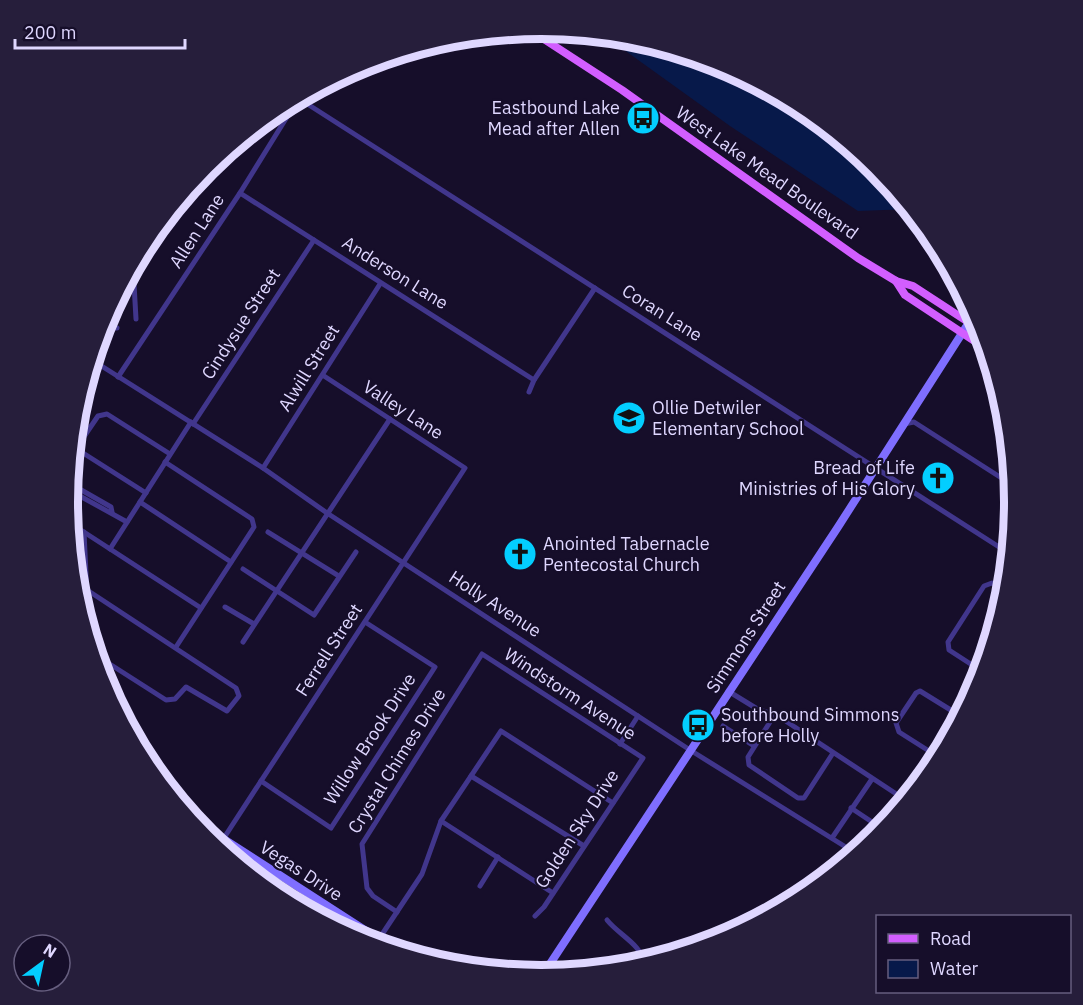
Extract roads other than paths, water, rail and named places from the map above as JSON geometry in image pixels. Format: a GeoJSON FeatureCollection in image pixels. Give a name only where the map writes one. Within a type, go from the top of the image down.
{"type":"FeatureCollection","features":[{"type":"Feature","properties":{"kind":"main road","name":"West Lake Mead Boulevard"},"geometry":{"type":"LineString","coordinates":[[544,39],[622,90],[826,236],[896,281],[913,286],[968,322]]}},
{"type":"Feature","properties":{"kind":"main road","name":"West Lake Mead Boulevard"},"geometry":{"type":"LineString","coordinates":[[896,281],[905,295],[976,342]]}},
{"type":"Feature","properties":{"kind":"main road","name":"Simmons Street"},"geometry":{"type":"LineString","coordinates":[[550,964],[969,322]]}},
{"type":"Feature","properties":{"kind":"main road","name":"Vegas Drive"},"geometry":{"type":"LineString","coordinates":[[223,838],[357,928]]}},
{"type":"Feature","properties":{"kind":"street","name":"Coran Lane"},"geometry":{"type":"LineString","coordinates":[[305,104],[1002,549]]}},
{"type":"Feature","properties":{"kind":"street","name":"Allen Lane"},"geometry":{"type":"LineString","coordinates":[[118,377],[240,193],[289,114]]}},
{"type":"Feature","properties":{"kind":"street","name":"Anderson Lane"},"geometry":{"type":"LineString","coordinates":[[240,193],[534,380]]}},
{"type":"Feature","properties":{"kind":"street","name":"Cindysue Street"},"geometry":{"type":"LineString","coordinates":[[110,549],[170,454],[314,240]]}},
{"type":"Feature","properties":{"kind":"street"},"geometry":{"type":"LineString","coordinates":[[134,282],[136,319]]}},
{"type":"Feature","properties":{"kind":"street","name":"Alwill Street"},"geometry":{"type":"LineString","coordinates":[[264,468],[380,284]]}},
{"type":"Feature","properties":{"kind":"street"},"geometry":{"type":"LineString","coordinates":[[529,392],[534,380],[595,288]]}},
{"type":"Feature","properties":{"kind":"street"},"geometry":{"type":"LineString","coordinates":[[112,328],[117,328]]}},
{"type":"Feature","properties":{"kind":"street","name":"Holly Avenue"},"geometry":{"type":"LineString","coordinates":[[100,365],[264,468],[327,513],[690,750],[849,849]]}},
{"type":"Feature","properties":{"kind":"street","name":"Valley Lane"},"geometry":{"type":"LineString","coordinates":[[324,376],[465,468]]}},
{"type":"Feature","properties":{"kind":"street"},"geometry":{"type":"LineString","coordinates":[[82,440],[102,414],[106,414],[170,454]]}},
{"type":"Feature","properties":{"kind":"street"},"geometry":{"type":"LineString","coordinates":[[243,642],[390,419]]}},
{"type":"Feature","properties":{"kind":"street"},"geometry":{"type":"LineString","coordinates":[[904,424],[915,423],[1004,480]]}},
{"type":"Feature","properties":{"kind":"street"},"geometry":{"type":"LineString","coordinates":[[81,449],[146,493]]}},
{"type":"Feature","properties":{"kind":"street"},"geometry":{"type":"LineString","coordinates":[[165,462],[254,522],[254,527],[176,647]]}},
{"type":"Feature","properties":{"kind":"street","name":"Ferrell Street"},"geometry":{"type":"LineString","coordinates":[[223,838],[465,468]]}},
{"type":"Feature","properties":{"kind":"street"},"geometry":{"type":"LineString","coordinates":[[78,488],[111,507],[112,512]]}},
{"type":"Feature","properties":{"kind":"street"},"geometry":{"type":"LineString","coordinates":[[78,495],[127,522]]}},
{"type":"Feature","properties":{"kind":"street"},"geometry":{"type":"LineString","coordinates":[[140,502],[231,562]]}},
{"type":"Feature","properties":{"kind":"street"},"geometry":{"type":"LineString","coordinates":[[79,529],[201,608]]}},
{"type":"Feature","properties":{"kind":"street"},"geometry":{"type":"LineString","coordinates":[[84,532],[87,594]]}},
{"type":"Feature","properties":{"kind":"street"},"geometry":{"type":"LineString","coordinates":[[268,532],[339,576]]}},
{"type":"Feature","properties":{"kind":"street"},"geometry":{"type":"LineString","coordinates":[[243,568],[314,615],[356,552]]}},
{"type":"Feature","properties":{"kind":"street"},"geometry":{"type":"LineString","coordinates":[[975,666],[947,647],[948,642],[984,586],[988,583],[997,588]]}},
{"type":"Feature","properties":{"kind":"street"},"geometry":{"type":"LineString","coordinates":[[87,590],[176,647],[239,692],[239,696],[227,711],[186,687],[171,701],[107,662]]}},
{"type":"Feature","properties":{"kind":"street"},"geometry":{"type":"LineString","coordinates":[[225,607],[255,624]]}},
{"type":"Feature","properties":{"kind":"street","name":"Willow Brook Drive"},"geometry":{"type":"LineString","coordinates":[[261,782],[331,828],[435,667],[364,622]]}},
{"type":"Feature","properties":{"kind":"street","name":"Windstorm Avenue"},"geometry":{"type":"LineString","coordinates":[[482,654],[643,758]]}},
{"type":"Feature","properties":{"kind":"street","name":"Crystal Chimes Drive"},"geometry":{"type":"LineString","coordinates":[[397,912],[373,896],[367,888],[362,844],[482,654]]}},
{"type":"Feature","properties":{"kind":"street"},"geometry":{"type":"LineString","coordinates":[[728,691],[759,710],[775,714],[900,796]]}},
{"type":"Feature","properties":{"kind":"street"},"geometry":{"type":"LineString","coordinates":[[932,753],[899,732],[896,726],[916,693],[920,691],[955,712]]}},
{"type":"Feature","properties":{"kind":"street"},"geometry":{"type":"LineString","coordinates":[[775,714],[754,746],[747,762],[798,798],[804,798],[833,753]]}},
{"type":"Feature","properties":{"kind":"street"},"geometry":{"type":"LineString","coordinates":[[620,744],[638,716]]}},
{"type":"Feature","properties":{"kind":"street"},"geometry":{"type":"LineString","coordinates":[[723,726],[754,746]]}},
{"type":"Feature","properties":{"kind":"street"},"geometry":{"type":"LineString","coordinates":[[381,937],[422,874],[441,821],[501,731],[613,803]]}},
{"type":"Feature","properties":{"kind":"street","name":"Golden Sky Drive"},"geometry":{"type":"LineString","coordinates":[[535,916],[554,893],[643,758]]}},
{"type":"Feature","properties":{"kind":"street"},"geometry":{"type":"LineString","coordinates":[[471,776],[584,846]]}},
{"type":"Feature","properties":{"kind":"street"},"geometry":{"type":"LineString","coordinates":[[832,838],[872,779]]}},
{"type":"Feature","properties":{"kind":"street"},"geometry":{"type":"LineString","coordinates":[[851,808],[875,824]]}},
{"type":"Feature","properties":{"kind":"street"},"geometry":{"type":"LineString","coordinates":[[441,821],[554,893]]}},
{"type":"Feature","properties":{"kind":"street"},"geometry":{"type":"LineString","coordinates":[[480,886],[498,857]]}},
{"type":"Feature","properties":{"kind":"street"},"geometry":{"type":"LineString","coordinates":[[253,865],[256,860]]}},
{"type":"Feature","properties":{"kind":"street"},"geometry":{"type":"LineString","coordinates":[[307,902],[312,896]]}},
{"type":"Feature","properties":{"kind":"street"},"geometry":{"type":"LineString","coordinates":[[608,920],[616,932],[638,949],[641,955]]}},
{"type":"Feature","properties":{"kind":"water"},"geometry":{"type":"Polygon","coordinates":[[[618,46],[661,55],[719,74],[773,101],[799,117],[847,154],[900,209],[858,211],[730,126],[618,46]]]}},
{"type":"Feature","properties":{"kind":"place","name":"Eastbound Lake Mead after Allen"},"geometry":{"type":"Point","coordinates":[643,118]}},
{"type":"Feature","properties":{"kind":"place","name":"Ollie Detwiler Elementary School"},"geometry":{"type":"Point","coordinates":[629,418]}},
{"type":"Feature","properties":{"kind":"place","name":"Bread of Life Ministries of His Glory"},"geometry":{"type":"Point","coordinates":[938,478]}},
{"type":"Feature","properties":{"kind":"place","name":"Anointed Tabernacle Pentecostal Church"},"geometry":{"type":"Point","coordinates":[520,554]}},
{"type":"Feature","properties":{"kind":"place","name":"Southbound Simmons before Holly"},"geometry":{"type":"Point","coordinates":[698,725]}}]}
